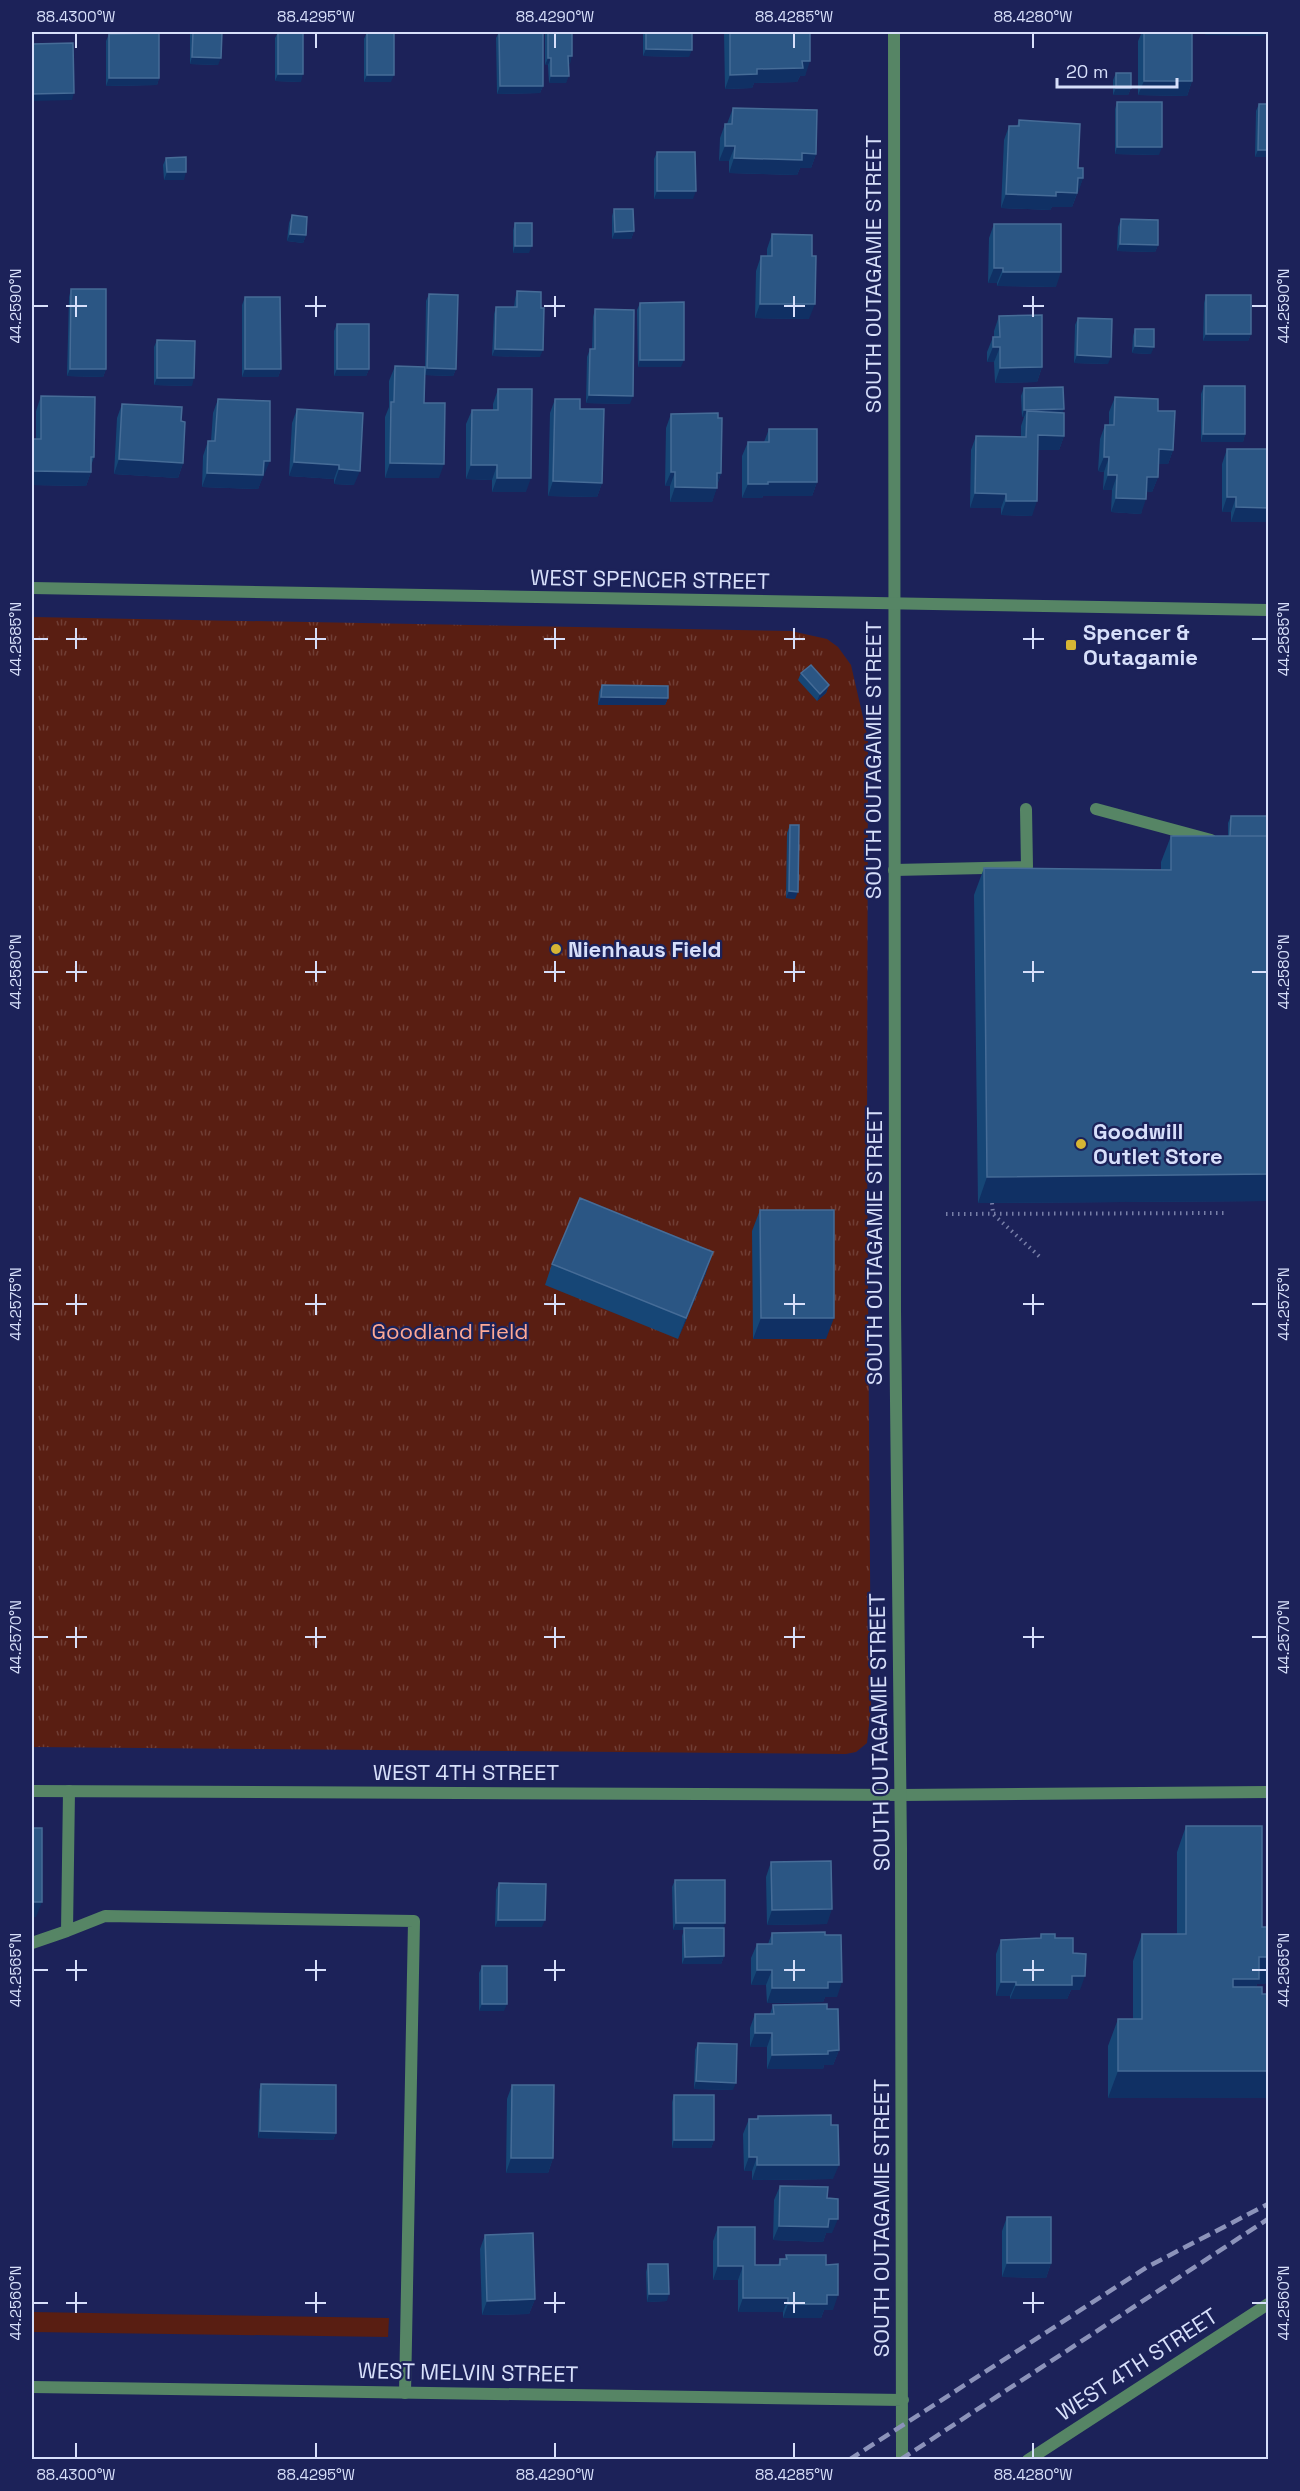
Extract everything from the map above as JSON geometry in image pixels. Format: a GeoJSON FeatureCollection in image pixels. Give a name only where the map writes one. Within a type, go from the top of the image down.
{"type":"FeatureCollection","features":[{"type":"Feature","properties":{"kind":"street","name":"SOUTH OUTAGAMIE STREET"},"geometry":{"type":"LineString","coordinates":[[894,32],[895,1311],[901,1795],[902,2460]]}},
{"type":"Feature","properties":{"kind":"street","name":"WEST SPENCER STREET"},"geometry":{"type":"LineString","coordinates":[[32,588],[1269,610]]}},
{"type":"Feature","properties":{"kind":"street"},"geometry":{"type":"LineString","coordinates":[[894,870],[1027,867],[1026,809]]}},
{"type":"Feature","properties":{"kind":"street"},"geometry":{"type":"LineString","coordinates":[[1096,809],[1227,844]]}},
{"type":"Feature","properties":{"kind":"street","name":"WEST 4TH STREET"},"geometry":{"type":"LineString","coordinates":[[32,1791],[901,1795],[1269,1792]]}},
{"type":"Feature","properties":{"kind":"street"},"geometry":{"type":"LineString","coordinates":[[67,1931],[69,1791]]}},
{"type":"Feature","properties":{"kind":"street"},"geometry":{"type":"LineString","coordinates":[[32,1943],[105,1916],[414,1921],[405,2393]]}},
{"type":"Feature","properties":{"kind":"street","name":"WEST 4TH STREET"},"geometry":{"type":"LineString","coordinates":[[1028,2460],[1269,2304]]}},
{"type":"Feature","properties":{"kind":"street","name":"WEST MELVIN STREET"},"geometry":{"type":"LineString","coordinates":[[32,2387],[903,2400]]}},
{"type":"Feature","properties":{"kind":"path"},"geometry":{"type":"LineString","coordinates":[[992,1203],[993,1214],[1040,1257]]}},
{"type":"Feature","properties":{"kind":"path"},"geometry":{"type":"LineString","coordinates":[[946,1214],[1227,1213]]}},
{"type":"Feature","properties":{"kind":"green space","name":"Goodland Field"},"geometry":{"type":"Polygon","coordinates":[[[32,617],[791,631],[827,639],[838,647],[851,665],[868,739],[867,1149],[871,1707],[867,1743],[856,1752],[846,1754],[32,1747],[32,617]]]}},
{"type":"Feature","properties":{"kind":"green space"},"geometry":{"type":"Polygon","coordinates":[[[32,2312],[389,2318],[388,2337],[32,2332],[32,2312]]]}},
{"type":"Feature","properties":{"kind":"building"},"geometry":{"type":"Polygon","coordinates":[[[193,32],[222,32],[221,58],[192,57],[193,32]]]}},
{"type":"Feature","properties":{"kind":"building"},"geometry":{"type":"Polygon","coordinates":[[[278,32],[303,32],[303,74],[278,74],[278,32]]]}},
{"type":"Feature","properties":{"kind":"building"},"geometry":{"type":"Polygon","coordinates":[[[367,32],[394,32],[394,75],[367,75],[367,32]]]}},
{"type":"Feature","properties":{"kind":"building"},"geometry":{"type":"Polygon","coordinates":[[[499,32],[543,32],[543,86],[500,86],[499,32]]]}},
{"type":"Feature","properties":{"kind":"building"},"geometry":{"type":"Polygon","coordinates":[[[548,32],[572,32],[572,56],[568,56],[569,76],[551,76],[548,32]]]}},
{"type":"Feature","properties":{"kind":"building"},"geometry":{"type":"Polygon","coordinates":[[[646,32],[692,32],[692,50],[646,49],[646,32]]]}},
{"type":"Feature","properties":{"kind":"building"},"geometry":{"type":"Polygon","coordinates":[[[730,32],[810,32],[810,61],[802,61],[803,68],[757,69],[757,74],[730,75],[730,32]]]}},
{"type":"Feature","properties":{"kind":"building"},"geometry":{"type":"Polygon","coordinates":[[[1144,32],[1192,32],[1192,81],[1144,81],[1144,32]]]}},
{"type":"Feature","properties":{"kind":"building"},"geometry":{"type":"Polygon","coordinates":[[[159,33],[159,78],[109,78],[109,34],[159,33]]]}},
{"type":"Feature","properties":{"kind":"building"},"geometry":{"type":"Polygon","coordinates":[[[73,43],[74,93],[32,94],[32,44],[73,43]]]}},
{"type":"Feature","properties":{"kind":"building"},"geometry":{"type":"Polygon","coordinates":[[[1116,73],[1131,73],[1131,88],[1116,88],[1116,73]]]}},
{"type":"Feature","properties":{"kind":"building"},"geometry":{"type":"Polygon","coordinates":[[[1117,102],[1162,102],[1162,147],[1117,147],[1117,102]]]}},
{"type":"Feature","properties":{"kind":"building"},"geometry":{"type":"Polygon","coordinates":[[[1259,104],[1269,104],[1269,150],[1258,150],[1259,104]]]}},
{"type":"Feature","properties":{"kind":"building"},"geometry":{"type":"Polygon","coordinates":[[[733,108],[817,110],[816,154],[802,153],[802,160],[734,158],[735,146],[725,146],[725,124],[732,124],[733,108]]]}},
{"type":"Feature","properties":{"kind":"building"},"geometry":{"type":"Polygon","coordinates":[[[1019,120],[1080,124],[1078,168],[1083,168],[1083,178],[1078,178],[1077,193],[1056,192],[1056,196],[1006,194],[1009,126],[1019,126],[1019,120]]]}},
{"type":"Feature","properties":{"kind":"building"},"geometry":{"type":"Polygon","coordinates":[[[657,152],[695,152],[696,191],[657,191],[657,152]]]}},
{"type":"Feature","properties":{"kind":"building"},"geometry":{"type":"Polygon","coordinates":[[[186,157],[186,172],[167,172],[166,158],[186,157]]]}},
{"type":"Feature","properties":{"kind":"building"},"geometry":{"type":"Polygon","coordinates":[[[614,209],[633,209],[634,231],[615,232],[614,209]]]}},
{"type":"Feature","properties":{"kind":"building"},"geometry":{"type":"Polygon","coordinates":[[[292,215],[307,217],[306,235],[290,234],[292,215]]]}},
{"type":"Feature","properties":{"kind":"building"},"geometry":{"type":"Polygon","coordinates":[[[1121,219],[1158,220],[1158,245],[1120,244],[1121,219]]]}},
{"type":"Feature","properties":{"kind":"building"},"geometry":{"type":"Polygon","coordinates":[[[515,223],[532,223],[532,246],[515,246],[515,223]]]}},
{"type":"Feature","properties":{"kind":"building"},"geometry":{"type":"Polygon","coordinates":[[[994,224],[1061,224],[1061,272],[1003,272],[1003,268],[994,268],[994,224]]]}},
{"type":"Feature","properties":{"kind":"building"},"geometry":{"type":"Polygon","coordinates":[[[772,234],[812,235],[812,256],[816,256],[815,304],[760,304],[761,256],[772,256],[772,234]]]}},
{"type":"Feature","properties":{"kind":"building"},"geometry":{"type":"Polygon","coordinates":[[[71,289],[106,289],[106,369],[70,369],[71,289]]]}},
{"type":"Feature","properties":{"kind":"building"},"geometry":{"type":"Polygon","coordinates":[[[517,291],[541,292],[541,308],[544,308],[543,350],[495,349],[496,307],[517,307],[517,291]]]}},
{"type":"Feature","properties":{"kind":"building"},"geometry":{"type":"Polygon","coordinates":[[[429,294],[458,295],[456,369],[427,368],[429,294]]]}},
{"type":"Feature","properties":{"kind":"building"},"geometry":{"type":"Polygon","coordinates":[[[1206,295],[1251,295],[1251,334],[1206,334],[1206,295]]]}},
{"type":"Feature","properties":{"kind":"building"},"geometry":{"type":"Polygon","coordinates":[[[245,297],[280,297],[281,369],[245,369],[245,297]]]}},
{"type":"Feature","properties":{"kind":"building"},"geometry":{"type":"Polygon","coordinates":[[[684,302],[684,360],[640,360],[640,303],[684,302]]]}},
{"type":"Feature","properties":{"kind":"building"},"geometry":{"type":"Polygon","coordinates":[[[595,309],[634,310],[633,396],[589,395],[590,349],[595,349],[595,309]]]}},
{"type":"Feature","properties":{"kind":"building"},"geometry":{"type":"Polygon","coordinates":[[[1042,315],[1042,367],[1000,368],[1000,347],[993,347],[993,337],[1000,337],[999,316],[1042,315]]]}},
{"type":"Feature","properties":{"kind":"building"},"geometry":{"type":"Polygon","coordinates":[[[1078,318],[1112,319],[1111,357],[1077,355],[1078,318]]]}},
{"type":"Feature","properties":{"kind":"building"},"geometry":{"type":"Polygon","coordinates":[[[337,324],[369,324],[369,369],[337,369],[337,324]]]}},
{"type":"Feature","properties":{"kind":"building"},"geometry":{"type":"Polygon","coordinates":[[[1135,329],[1154,329],[1154,347],[1135,346],[1135,329]]]}},
{"type":"Feature","properties":{"kind":"building"},"geometry":{"type":"Polygon","coordinates":[[[157,340],[195,341],[194,378],[157,378],[157,340]]]}},
{"type":"Feature","properties":{"kind":"building"},"geometry":{"type":"Polygon","coordinates":[[[395,366],[425,367],[424,403],[445,403],[444,464],[390,463],[391,402],[394,402],[395,366]]]}},
{"type":"Feature","properties":{"kind":"building"},"geometry":{"type":"Polygon","coordinates":[[[1204,386],[1245,386],[1245,434],[1203,434],[1204,386]]]}},
{"type":"Feature","properties":{"kind":"building"},"geometry":{"type":"Polygon","coordinates":[[[1063,387],[1064,409],[1024,410],[1024,388],[1063,387]]]}},
{"type":"Feature","properties":{"kind":"building"},"geometry":{"type":"Polygon","coordinates":[[[498,389],[532,389],[531,478],[497,478],[497,465],[471,465],[472,410],[498,410],[498,389]]]}},
{"type":"Feature","properties":{"kind":"building"},"geometry":{"type":"Polygon","coordinates":[[[41,396],[95,397],[94,457],[91,457],[91,472],[32,471],[32,439],[41,439],[41,396]]]}},
{"type":"Feature","properties":{"kind":"building"},"geometry":{"type":"Polygon","coordinates":[[[1115,397],[1158,399],[1158,411],[1175,411],[1173,450],[1159,449],[1158,477],[1147,477],[1146,499],[1116,498],[1117,475],[1108,475],[1109,457],[1104,457],[1105,425],[1114,425],[1115,397]]]}},
{"type":"Feature","properties":{"kind":"building"},"geometry":{"type":"Polygon","coordinates":[[[218,399],[270,401],[270,461],[264,461],[263,475],[207,473],[208,441],[215,441],[218,399]]]}},
{"type":"Feature","properties":{"kind":"building"},"geometry":{"type":"Polygon","coordinates":[[[555,399],[580,399],[580,409],[604,409],[602,483],[553,481],[555,399]]]}},
{"type":"Feature","properties":{"kind":"building"},"geometry":{"type":"Polygon","coordinates":[[[122,404],[182,407],[181,421],[185,422],[183,463],[119,459],[122,404]]]}},
{"type":"Feature","properties":{"kind":"building"},"geometry":{"type":"Polygon","coordinates":[[[297,409],[363,413],[360,471],[339,469],[339,465],[294,462],[297,409]]]}},
{"type":"Feature","properties":{"kind":"building"},"geometry":{"type":"Polygon","coordinates":[[[1027,411],[1064,413],[1064,436],[1038,435],[1037,501],[1006,501],[1006,494],[975,493],[976,436],[1026,437],[1027,411]]]}},
{"type":"Feature","properties":{"kind":"building"},"geometry":{"type":"Polygon","coordinates":[[[718,413],[718,418],[722,418],[721,473],[717,473],[717,488],[675,487],[675,472],[671,472],[671,414],[718,413]]]}},
{"type":"Feature","properties":{"kind":"building"},"geometry":{"type":"Polygon","coordinates":[[[769,429],[817,429],[817,482],[748,484],[748,442],[769,442],[769,429]]]}},
{"type":"Feature","properties":{"kind":"building"},"geometry":{"type":"Polygon","coordinates":[[[1227,449],[1269,449],[1269,508],[1236,507],[1236,497],[1227,497],[1227,449]]]}},
{"type":"Feature","properties":{"kind":"building"},"geometry":{"type":"Polygon","coordinates":[[[811,665],[829,685],[820,694],[801,673],[811,665]]]}},
{"type":"Feature","properties":{"kind":"building"},"geometry":{"type":"Polygon","coordinates":[[[602,685],[668,686],[668,698],[601,697],[602,685]]]}},
{"type":"Feature","properties":{"kind":"building"},"geometry":{"type":"Polygon","coordinates":[[[1231,816],[1267,816],[1267,836],[1230,836],[1231,816]]]}},
{"type":"Feature","properties":{"kind":"building"},"geometry":{"type":"Polygon","coordinates":[[[790,825],[799,825],[798,892],[789,891],[790,825]]]}},
{"type":"Feature","properties":{"kind":"building"},"geometry":{"type":"Polygon","coordinates":[[[1171,836],[1269,836],[1269,1174],[987,1177],[984,868],[1171,870],[1171,836]]]}},
{"type":"Feature","properties":{"kind":"building"},"geometry":{"type":"Polygon","coordinates":[[[580,1198],[713,1252],[686,1318],[552,1264],[580,1198]]]}},
{"type":"Feature","properties":{"kind":"building"},"geometry":{"type":"Polygon","coordinates":[[[760,1210],[834,1210],[834,1318],[761,1318],[760,1210]]]}},
{"type":"Feature","properties":{"kind":"building"},"geometry":{"type":"Polygon","coordinates":[[[1186,1826],[1262,1826],[1262,1927],[1269,1927],[1269,1957],[1259,1957],[1259,1979],[1233,1979],[1233,1987],[1262,1987],[1262,1994],[1269,1994],[1269,2071],[1118,2071],[1118,2019],[1142,2019],[1142,1934],[1186,1934],[1186,1826]]]}},
{"type":"Feature","properties":{"kind":"building"},"geometry":{"type":"Polygon","coordinates":[[[32,1828],[42,1828],[42,1902],[32,1902],[32,1828]]]}},
{"type":"Feature","properties":{"kind":"building"},"geometry":{"type":"Polygon","coordinates":[[[831,1861],[832,1909],[772,1910],[771,1862],[831,1861]]]}},
{"type":"Feature","properties":{"kind":"building"},"geometry":{"type":"Polygon","coordinates":[[[675,1880],[725,1880],[725,1923],[676,1923],[675,1880]]]}},
{"type":"Feature","properties":{"kind":"building"},"geometry":{"type":"Polygon","coordinates":[[[499,1883],[546,1884],[545,1920],[498,1920],[499,1883]]]}},
{"type":"Feature","properties":{"kind":"building"},"geometry":{"type":"Polygon","coordinates":[[[684,1928],[724,1928],[724,1956],[685,1957],[684,1928]]]}},
{"type":"Feature","properties":{"kind":"building"},"geometry":{"type":"Polygon","coordinates":[[[825,1932],[825,1935],[841,1935],[842,1982],[828,1982],[828,1988],[772,1988],[772,1970],[757,1970],[757,1944],[772,1944],[772,1933],[825,1932]]]}},
{"type":"Feature","properties":{"kind":"building"},"geometry":{"type":"Polygon","coordinates":[[[1041,1934],[1055,1934],[1055,1938],[1073,1938],[1073,1953],[1086,1954],[1085,1976],[1072,1976],[1072,1985],[1016,1985],[1016,1982],[1001,1982],[1001,1940],[1041,1938],[1041,1934]]]}},
{"type":"Feature","properties":{"kind":"building"},"geometry":{"type":"Polygon","coordinates":[[[482,1966],[507,1966],[507,2004],[482,2004],[482,1966]]]}},
{"type":"Feature","properties":{"kind":"building"},"geometry":{"type":"Polygon","coordinates":[[[827,2004],[827,2009],[838,2009],[839,2050],[828,2051],[828,2054],[772,2055],[772,2033],[755,2033],[755,2014],[774,2014],[773,2005],[827,2004]]]}},
{"type":"Feature","properties":{"kind":"building"},"geometry":{"type":"Polygon","coordinates":[[[698,2043],[737,2044],[736,2083],[696,2081],[698,2043]]]}},
{"type":"Feature","properties":{"kind":"building"},"geometry":{"type":"Polygon","coordinates":[[[261,2084],[336,2085],[336,2133],[260,2131],[261,2084]]]}},
{"type":"Feature","properties":{"kind":"building"},"geometry":{"type":"Polygon","coordinates":[[[512,2085],[554,2085],[553,2158],[511,2158],[512,2085]]]}},
{"type":"Feature","properties":{"kind":"building"},"geometry":{"type":"Polygon","coordinates":[[[674,2095],[714,2095],[714,2140],[674,2140],[674,2095]]]}},
{"type":"Feature","properties":{"kind":"building"},"geometry":{"type":"Polygon","coordinates":[[[831,2115],[831,2125],[838,2125],[839,2165],[757,2165],[757,2157],[749,2157],[749,2119],[758,2119],[758,2116],[831,2115]]]}},
{"type":"Feature","properties":{"kind":"building"},"geometry":{"type":"Polygon","coordinates":[[[780,2186],[828,2187],[827,2198],[838,2199],[838,2219],[829,2219],[828,2227],[779,2226],[780,2186]]]}},
{"type":"Feature","properties":{"kind":"building"},"geometry":{"type":"Polygon","coordinates":[[[1007,2217],[1051,2217],[1051,2263],[1007,2263],[1007,2217]]]}},
{"type":"Feature","properties":{"kind":"building"},"geometry":{"type":"Polygon","coordinates":[[[718,2227],[755,2227],[755,2265],[780,2265],[780,2259],[787,2259],[786,2255],[826,2255],[826,2265],[838,2264],[838,2295],[827,2295],[827,2304],[788,2304],[788,2298],[743,2298],[743,2266],[718,2266],[718,2227]]]}},
{"type":"Feature","properties":{"kind":"building"},"geometry":{"type":"Polygon","coordinates":[[[533,2233],[535,2299],[487,2301],[485,2235],[533,2233]]]}},
{"type":"Feature","properties":{"kind":"building"},"geometry":{"type":"Polygon","coordinates":[[[648,2264],[668,2264],[669,2294],[649,2294],[648,2264]]]}},
{"type":"Feature","properties":{"kind":"railway"},"geometry":{"type":"LineString","coordinates":[[849,2460],[1147,2267],[1268,2204]]}},
{"type":"Feature","properties":{"kind":"railway"},"geometry":{"type":"LineString","coordinates":[[900,2460],[1268,2219]]}},
{"type":"Feature","properties":{"kind":"place","name":"Spencer & Outagamie"},"geometry":{"type":"Point","coordinates":[1071,645]}},
{"type":"Feature","properties":{"kind":"place","name":"Nienhaus Field"},"geometry":{"type":"Point","coordinates":[556,949]}},
{"type":"Feature","properties":{"kind":"place","name":"Goodwill Outlet Store"},"geometry":{"type":"Point","coordinates":[1081,1144]}}]}
